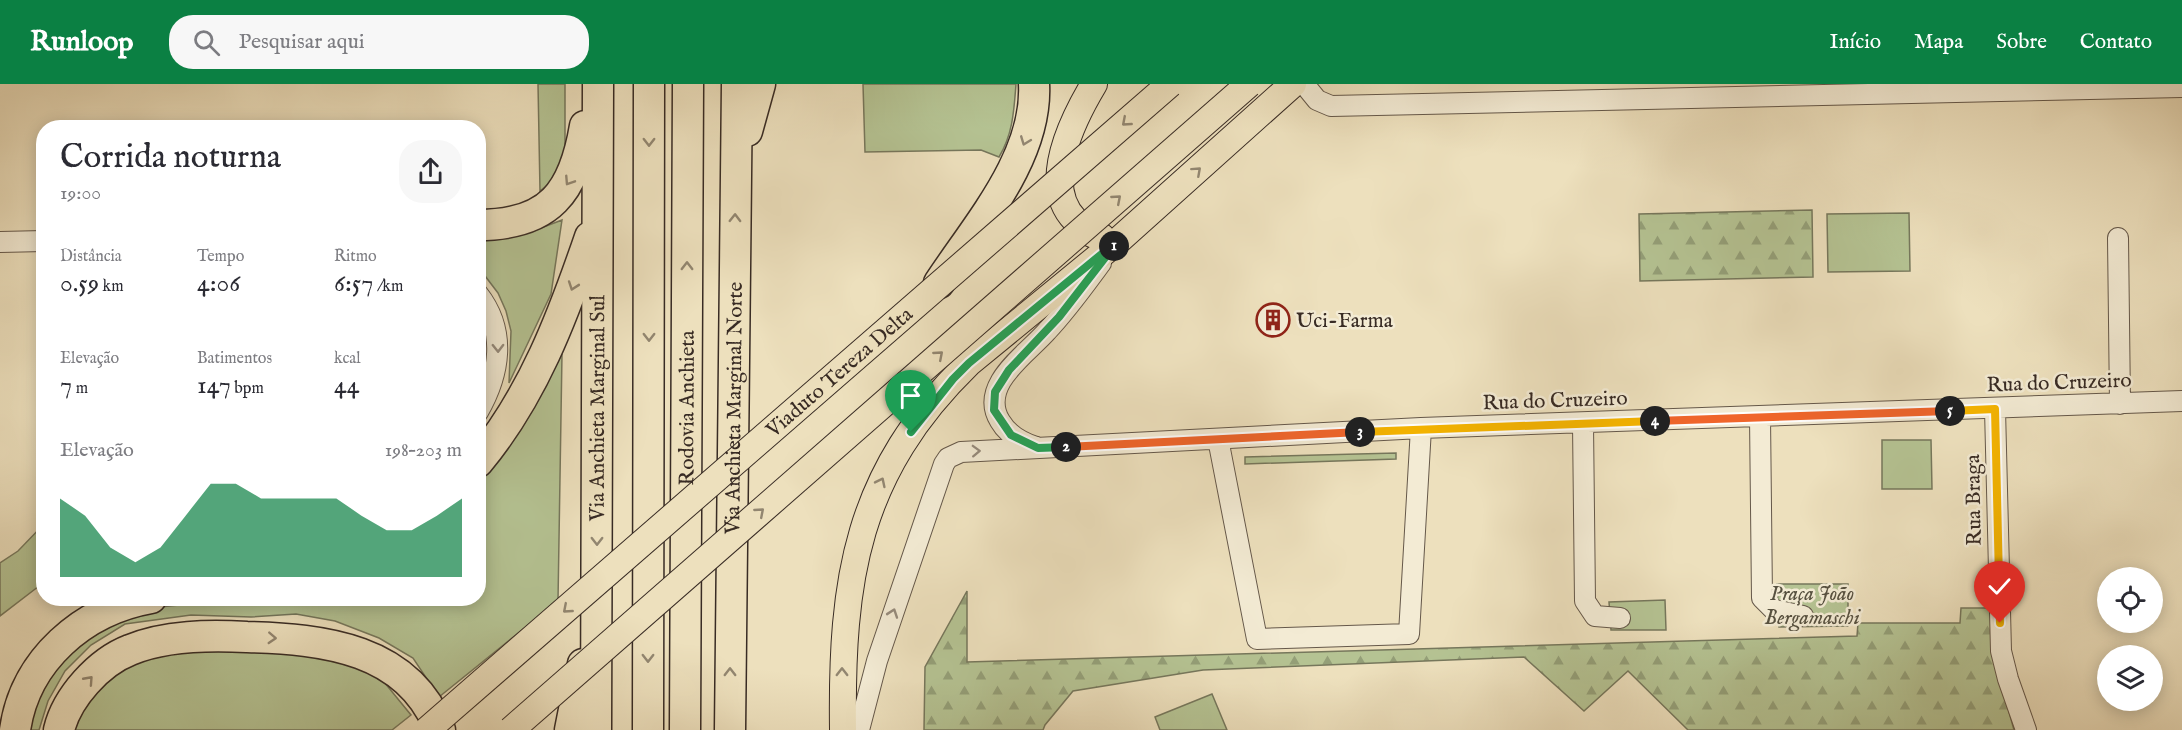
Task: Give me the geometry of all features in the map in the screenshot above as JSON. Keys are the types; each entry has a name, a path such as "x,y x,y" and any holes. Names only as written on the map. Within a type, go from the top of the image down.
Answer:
{"highway":[{"path":"486,224 525,220 545,208 562,191 574,172 581,153 592,84"},
{"name":"Via Anchieta Marginal Sul","path":"596,730 598,84"},
{"name":"Rodovia Anchieta","path":"648,730 649,84"},
{"name":"Rodovia Anchieta","path":"685,730 688,84"},
{"name":"Via Anchieta Marginal Norte","path":"730,730 737,84"},
{"path":"735,175 760,84"},
{"path":"936,288 1015,165 1031,126 1034,84"},
{"path":"486,450 526,392 550,344 598,211"},
{"path":"570,730 597,590"},
{"path":"15,730 18,713 28,686 51,651 92,619 121,606"},
{"path":"59,730 68,709 84,686 106,663 129,650 161,641 237,636 328,642 372,658 412,686 427,704 440,730"}],"main road":[{"path":"1094,84 1071,127 1064,146 1061,188 1068,211 1080,226 1097,237 1120,239"},
{"name":"Viaduto Tereza Delta","path":"428,730 1170,84"},
{"path":"511,730 1249,84"},
{"path":"843,730 844,631 851,576 867,516 895,455 925,412 969,363 1120,239 1293,84"}],"street":[{"path":"1304,84 1317,100 1331,106 1822,89 2182,87"},
{"path":"2118,238 2120,404"},
{"path":"1038,448 1021,442 1003,426 994,410 995,392 1009,370 1059,317 1120,239"},
{"path":"0,242 36,241"},
{"path":"486,309 494,324 498,353 494,380 486,396"},
{"name":"Rua do Cruzeiro","path":"859,730 877,661 944,464 948,458 961,452 1421,428 2182,402"},
{"name":"Rua Braga","path":"1995,409 2001,651 2026,730"},
{"path":"1760,417 1762,598 1774,610 1803,616"},
{"path":"1582,424 1585,601 1594,616 1620,618"},
{"path":"1218,439 1257,639 1409,634 1421,428"}],"green space":[{"path":"538,84 565,84 565,171 540,191"},
{"path":"863,84 1016,84 1012,122 1004,148 999,157 981,150 865,152"},
{"path":"1812,210 1813,277 1640,281 1639,214"},
{"path":"1909,213 1910,271 1828,272 1827,214"},
{"path":"562,220 551,294 509,383 511,331 498,293 486,277 486,236 522,234"},
{"path":"562,354 558,601 439,697 413,658 379,638 335,621 296,614 251,617 191,615 125,624 91,645 65,671 48,701 39,730 23,730 34,694 78,637 130,610 169,606 486,606 486,467 536,401"},
{"path":"1882,440 1931,440 1932,489 1882,489"},
{"path":"1396,453 1396,459 1245,464 1245,457"},
{"path":"36,532 36,588 0,616 0,563 18,551"},
{"name":"Praça João Bergamaschi","path":"1777,584 1848,584 1848,626 1779,627"},
{"path":"967,591 967,662 1857,636 1858,623 1960,623 1961,608 1992,608 1993,654 2014,730 1688,730 1628,671 1584,711 1524,657 1203,670 1073,691 1043,730 924,730 925,667"},
{"path":"1665,600 1666,630 1611,630 1609,602"},
{"path":"308,646 380,677 411,715 392,730 70,730 93,686 140,655"},
{"path":"1212,694 1227,730 1160,730 1155,717"}],"place":[{"name":"Uci-Farma","path":"1273,320"}],"route":[{"path":"911,432 925,412 969,363 1006,330 1120,239 1059,317 1000,381 995,392 994,410 1003,426 1021,442 1038,448 1421,428 1995,409 2000,623"}]}
